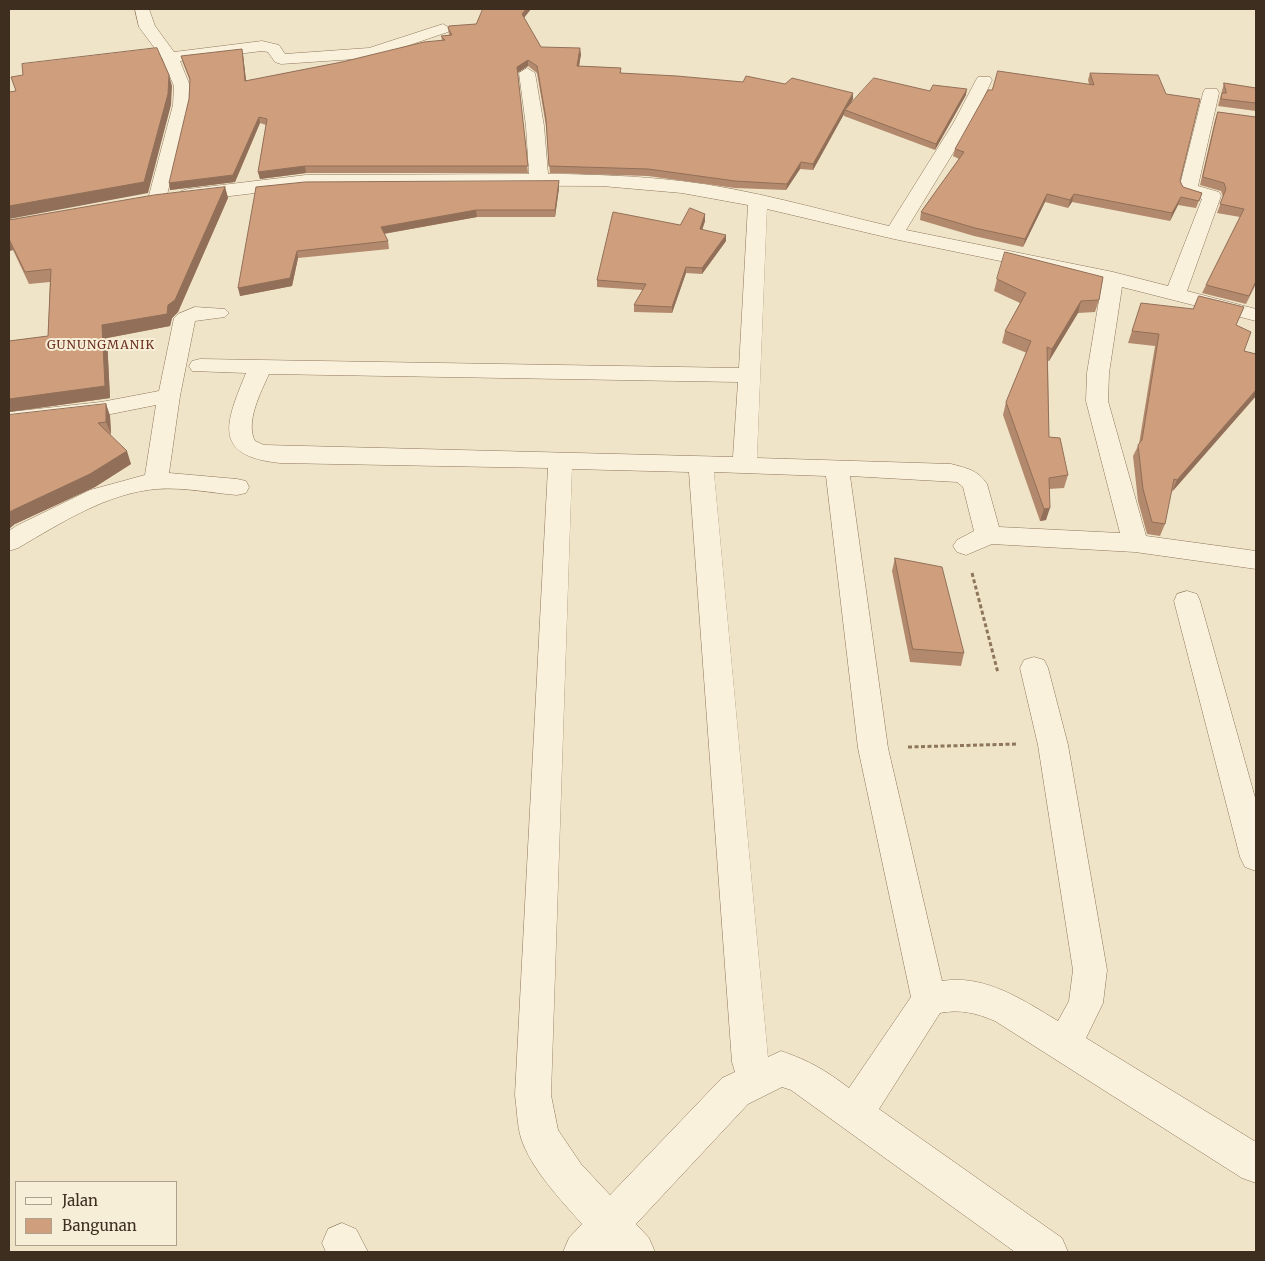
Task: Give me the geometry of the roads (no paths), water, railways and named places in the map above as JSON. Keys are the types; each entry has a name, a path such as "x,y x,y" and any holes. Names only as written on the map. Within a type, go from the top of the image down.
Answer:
{"street":[{"path":"142,9 147,27 170,57 182,86 181,106 157,199"},
{"path":"170,57 262,46 273,48 281,58 367,54 443,29"},
{"path":"527,73 535,126 539,179"},
{"path":"894,233 963,122 984,80"},
{"path":"1176,293 1212,196 1188,189 1211,93"},
{"path":"1207,112 1227,114"},
{"path":"138,202 306,181 602,180 682,187 758,201 894,233 1113,278 1256,315"},
{"path":"745,465 758,201"},
{"path":"1113,278 1098,373 1097,401 1135,543"},
{"path":"156,481 169,396 185,318 195,313 218,313"},
{"path":"200,366 749,375"},
{"path":"260,367 240,424 240,438 247,447 264,453 280,455 745,465 951,472 966,476 975,484 977,540 1135,543 1256,560"},
{"path":"9,419 101,409 169,396"},
{"path":"560,461 533,1095 540,1137 567,1178 622,1238"},
{"path":"701,464 750,1052 756,1080"},
{"path":"836,468 873,748 929,1000"},
{"path":"9,542 80,503 120,489 156,481 237,487"},
{"path":"1187,601 1256,857"},
{"path":"1034,668 1053,745 1090,970 1086,1003 1065,1044"},
{"path":"855,1112 929,1000 949,995 973,995 1007,1009 1256,1164"},
{"path":"583,1252 622,1238 735,1091 782,1068 802,1076 855,1112 1048,1252"}],"district":[{"name":"GUNUNGMANIK","path":"101,346"}]}
